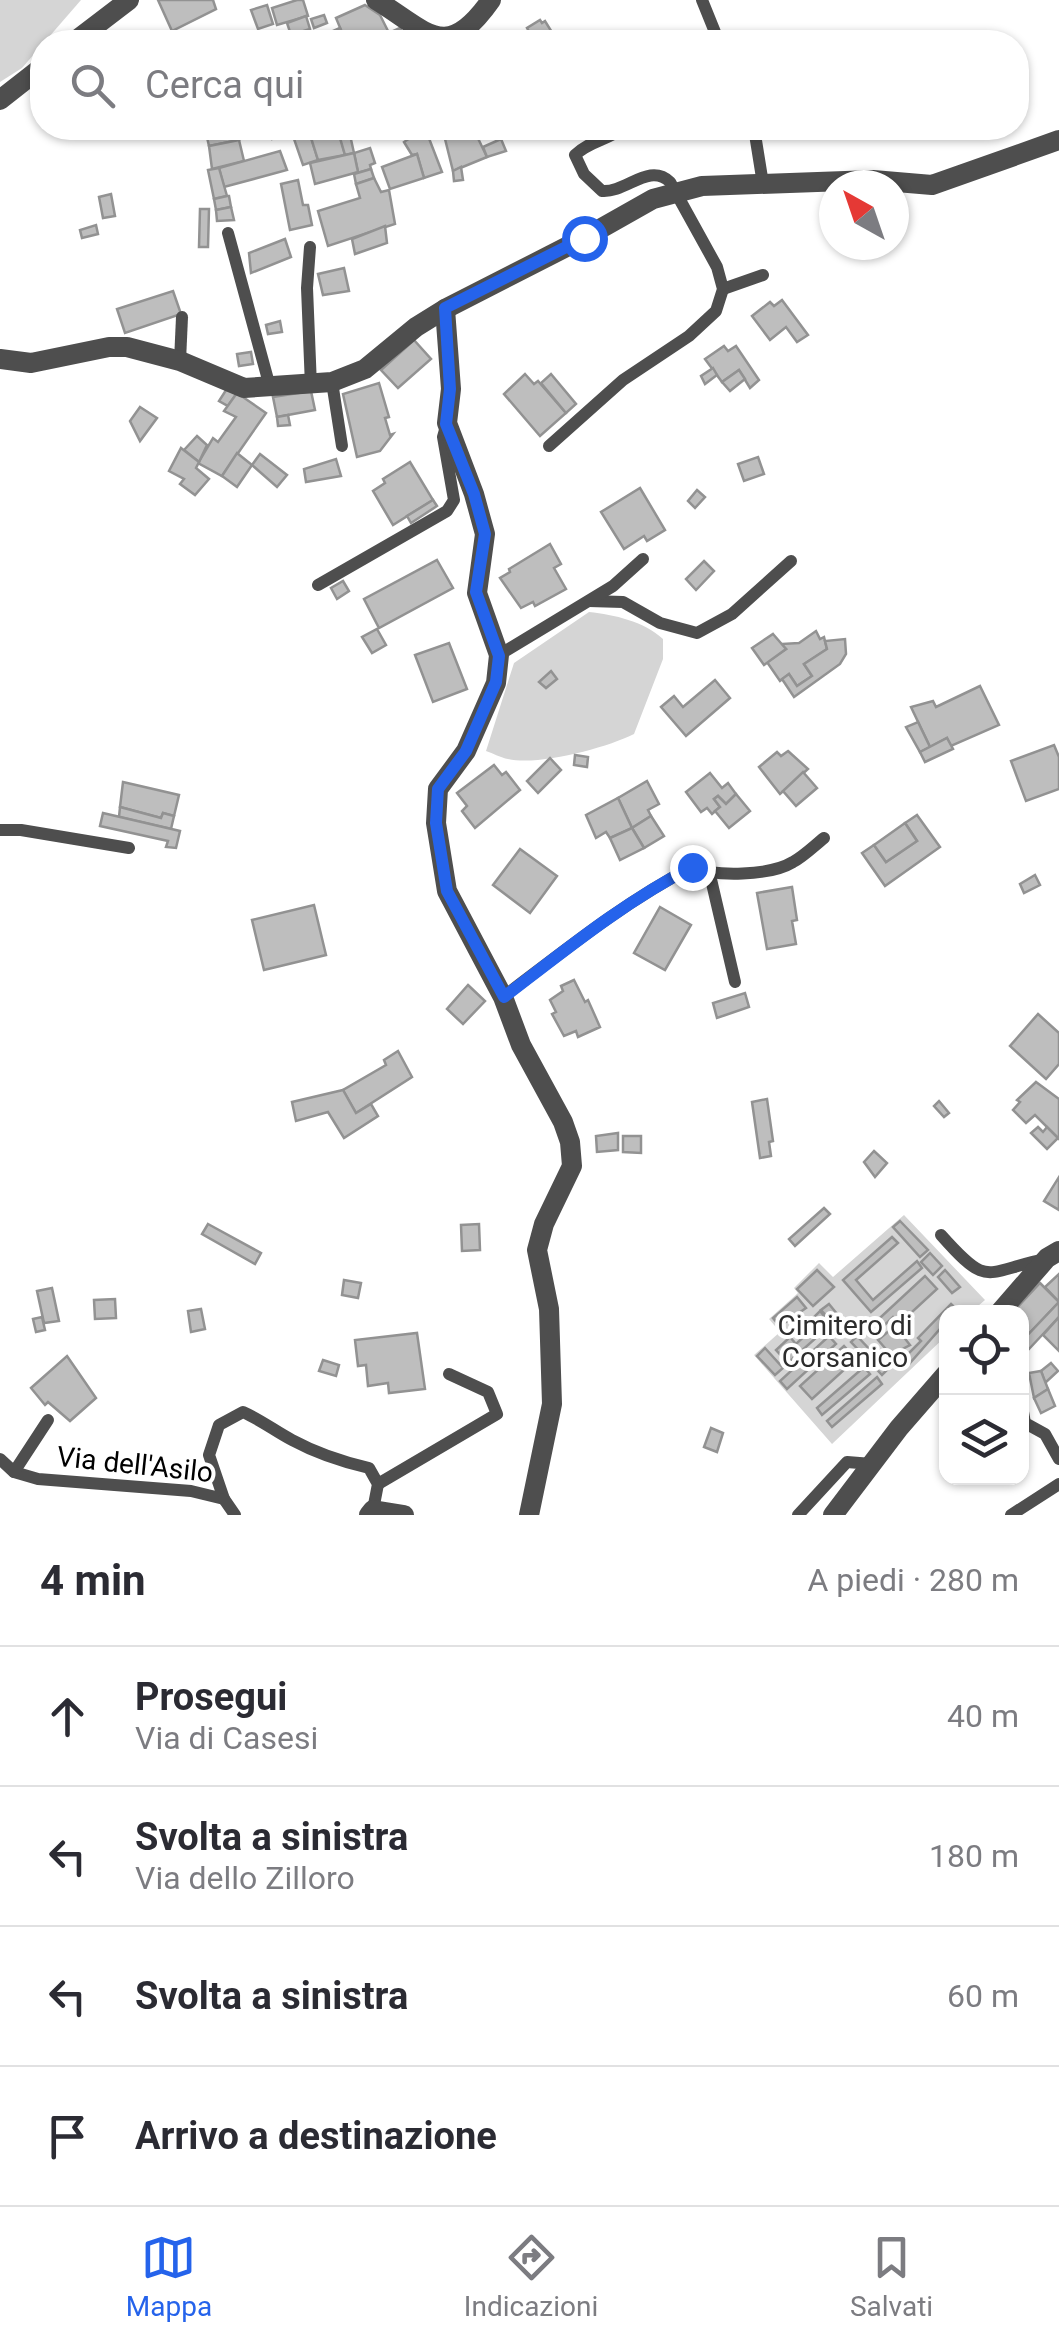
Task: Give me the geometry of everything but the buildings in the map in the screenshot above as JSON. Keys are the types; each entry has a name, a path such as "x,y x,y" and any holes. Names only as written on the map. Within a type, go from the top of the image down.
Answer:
{"street":[{"path":"90,30 129,0"},
{"path":"376,0 419,30"},
{"path":"466,30 475,24 491,0"},
{"path":"0,100 30,76"},
{"path":"0,359 31,363 127,347 180,361 244,388 322,384 365,369 445,308 653,199 702,186 872,180 932,185 1059,140"},
{"path":"445,308 450,389 446,424 485,534 476,592 499,656 496,682 466,751 438,789 436,823 447,891 504,997 521,1046 563,1122 572,1166 544,1224 537,1250 549,1309 552,1404 530,1515"},
{"path":"1007,1305 1053,1255"},
{"path":"833,1515 939,1383"},
{"path":"371,1512 404,1515"}],"lane":[{"path":"702,0 714,30"},
{"path":"550,446 624,380 689,336 716,311 723,289 717,267 663,176 654,174 632,181 616,192 602,191 584,174 575,155 586,144 605,140"},
{"path":"756,140 763,184"},
{"path":"228,233 270,386"},
{"path":"310,247 307,288 322,384 342,446"},
{"path":"723,289 763,275"},
{"path":"180,361 182,316"},
{"path":"318,585 447,511 454,500 443,437 446,424"},
{"path":"499,656 613,586 643,559"},
{"path":"589,600 623,602 660,623 697,633 732,614 791,562"},
{"path":"0,830 22,830 129,848"},
{"path":"504,997 576,942 692,867 710,875 789,865 824,838"},
{"path":"710,875 735,982"},
{"path":"941,1235 969,1266 994,1274 1053,1255"},
{"path":"371,1512 378,1484 496,1414 488,1392 449,1374"},
{"name":"Via dell'Asilo","path":"224,1499 209,1455 220,1425 243,1412 290,1440 340,1461 369,1468 378,1484"},
{"path":"14,1472 48,1420"},
{"path":"1029,1425 1045,1434 1059,1459"},
{"name":"Via dell'Asilo","path":"0,1460 14,1472 38,1479 190,1491 224,1499"},
{"path":"798,1515 846,1462 872,1464"},
{"path":"1011,1515 1059,1484"},
{"path":"224,1499 234,1515"}],"green space":[{"path":"0,0 81,0 55,30 30,30 30,59 0,82"},
{"path":"589,612 628,620 663,639 663,659 634,734 590,750 537,760 508,759 486,751 514,663"},
{"name":"Cimitero di Corsanico","path":"904,1215 985,1300 979,1305 939,1305 939,1343 832,1444 754,1355 780,1332 769,1319 798,1293 794,1288 819,1263 833,1277"}],"route":[{"path":"584,238 445,308 450,389 446,424 485,534 476,592 499,656 496,682 466,751 438,789 436,823 447,891 504,997 576,942 692,867"}]}
